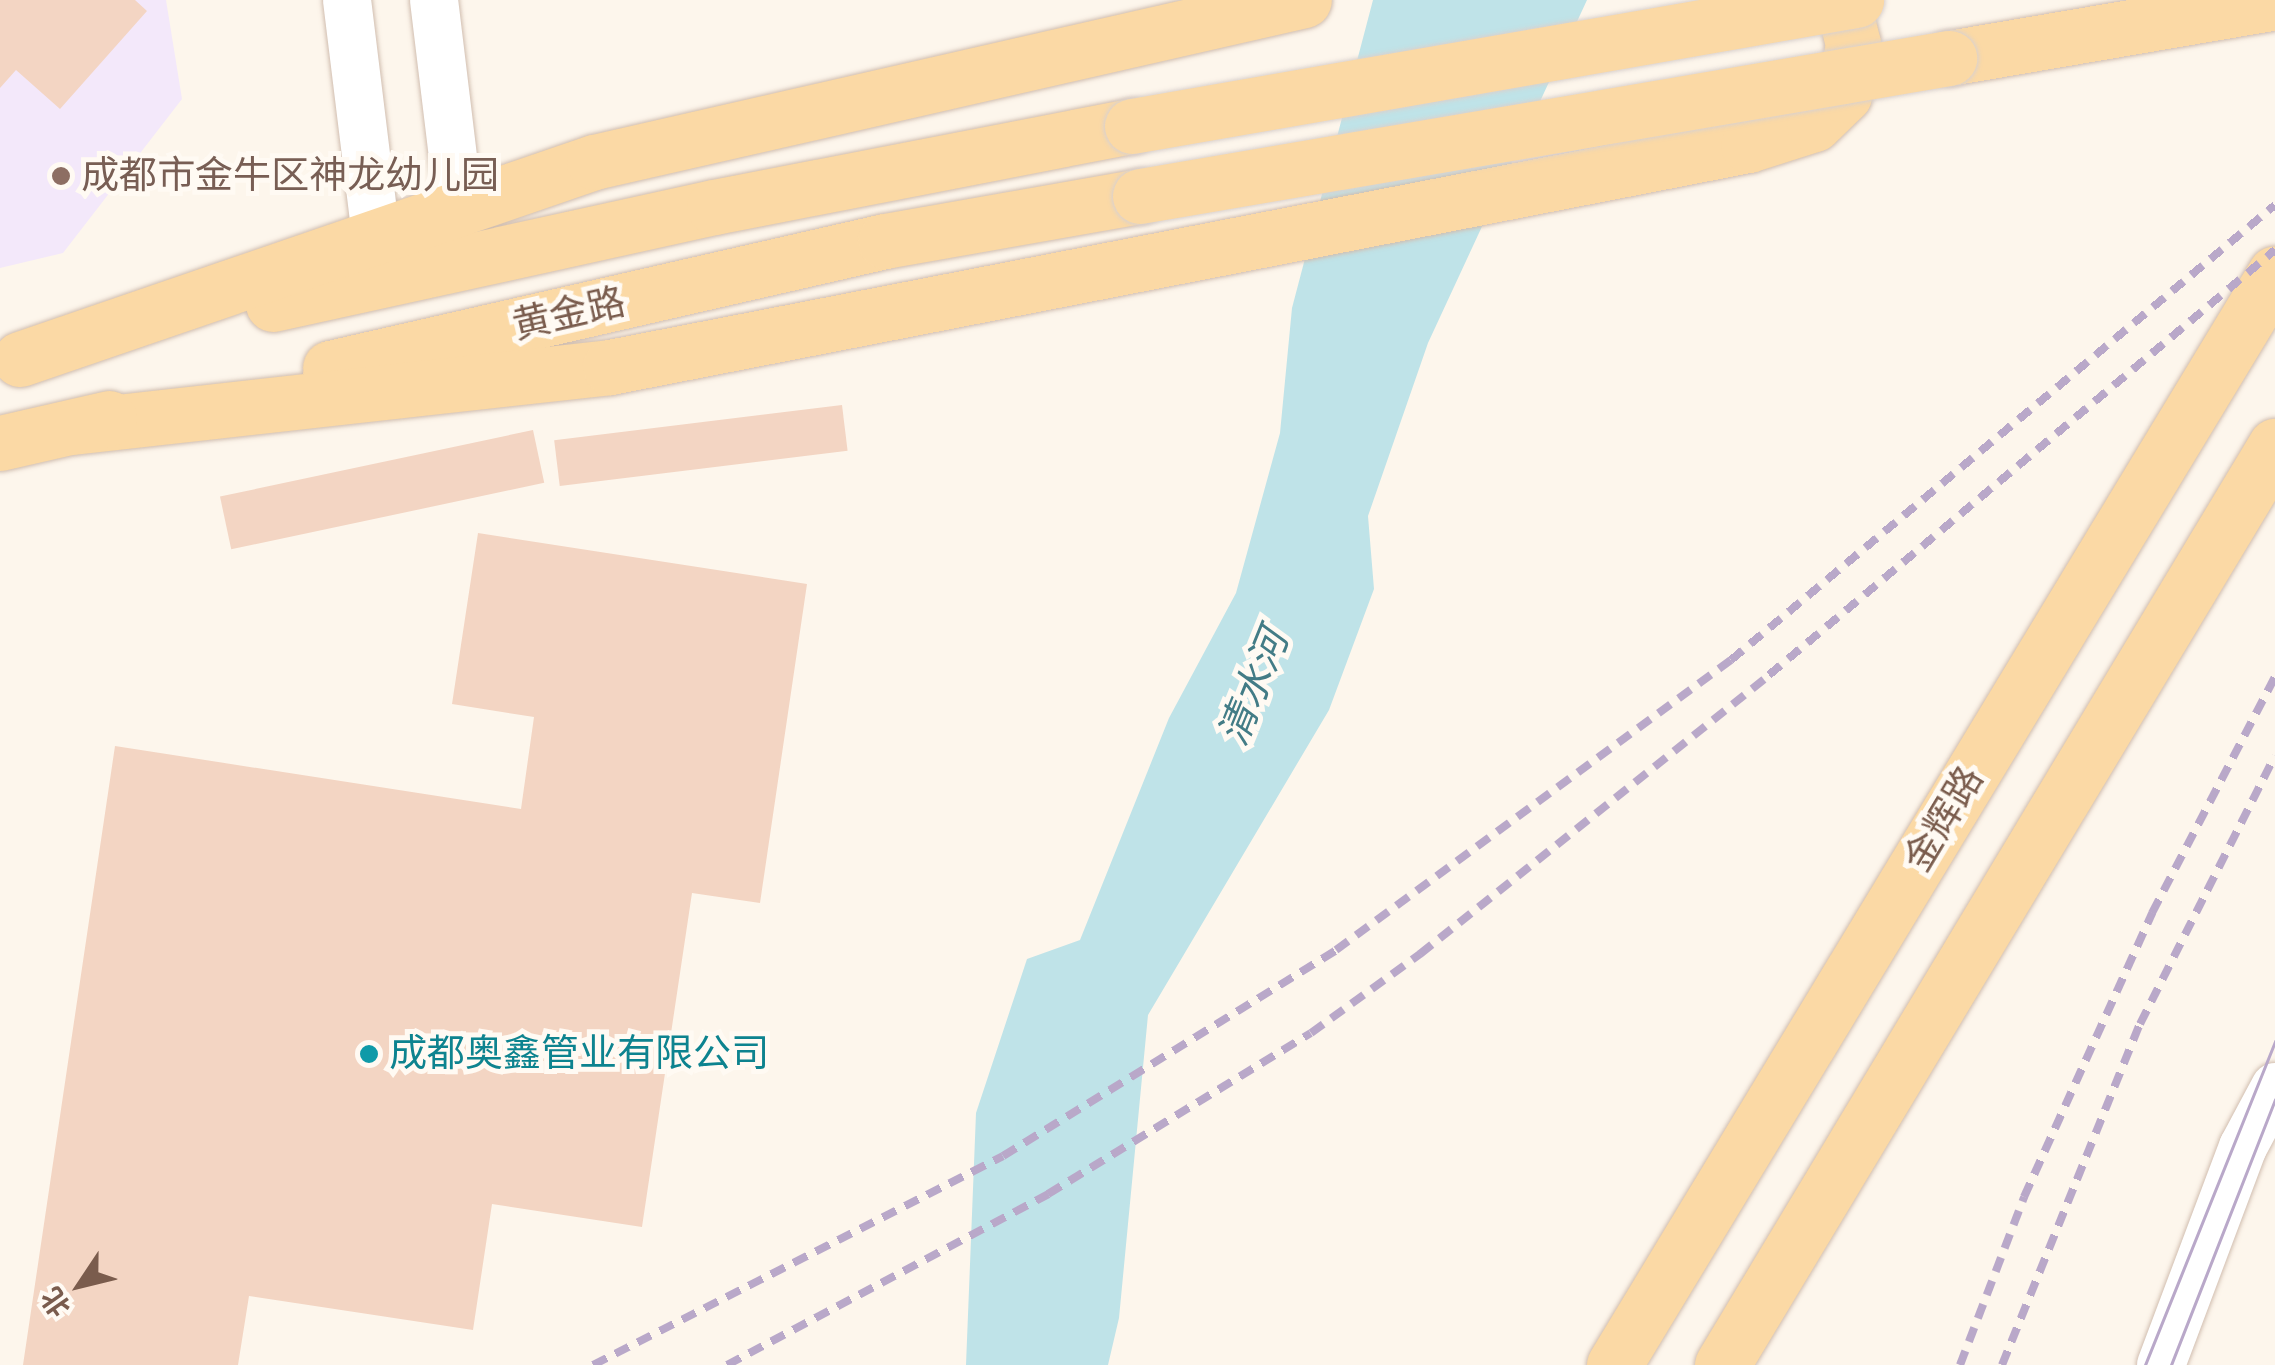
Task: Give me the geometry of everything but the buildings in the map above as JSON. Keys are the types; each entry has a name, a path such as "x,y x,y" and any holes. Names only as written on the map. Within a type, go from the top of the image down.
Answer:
{"main road":[{"path":"10,362 594,162 1304,0"},
{"path":"72,427 610,367 1638,166 1814,124 1844,95 1853,44 1842,0"},
{"name":"黄金路","path":"10,362 714,207 1132,126 1856,0"},
{"name":"黄金路","path":"0,443 886,241 2275,2"},
{"name":"金辉路","path":"1614,1365 2275,272"},
{"path":"1722,1365 2275,446"}],"street":[{"path":"347,0 376,237"},
{"path":"434,0 459,208"},
{"path":"2161,1365 2244,1147 2275,1087"}],"shaded area":[{"name":"成都市金牛区神龙幼儿园","path":"0,0 166,0 182,99 63,253 0,268"}],"water":[{"name":"清水河","path":"1373,0 1587,0 1428,343 1368,516 1374,589 1329,710 1148,1015 1119,1318 1108,1365 966,1365 976,1113 1027,959 1080,940 1169,718 1236,593 1280,433 1292,308"}],"tram line":[{"path":"2145,1365 2275,1041"},
{"path":"2171,1365 2275,1100"}],"railway":[{"path":"593,1365 1003,1156 1336,950 1731,660 2275,205"},
{"path":"727,1365 1048,1194 1311,1033 1420,954 1769,675 2275,250"},
{"path":"1960,1365 2024,1197 2152,913 2275,677"},
{"path":"2002,1365 2140,1024 2275,756"}],"place":[{"name":"成都市金牛区神龙幼儿园","path":"61,176"},
{"name":"成都奥鑫管业有限公司","path":"369,1054"}]}
